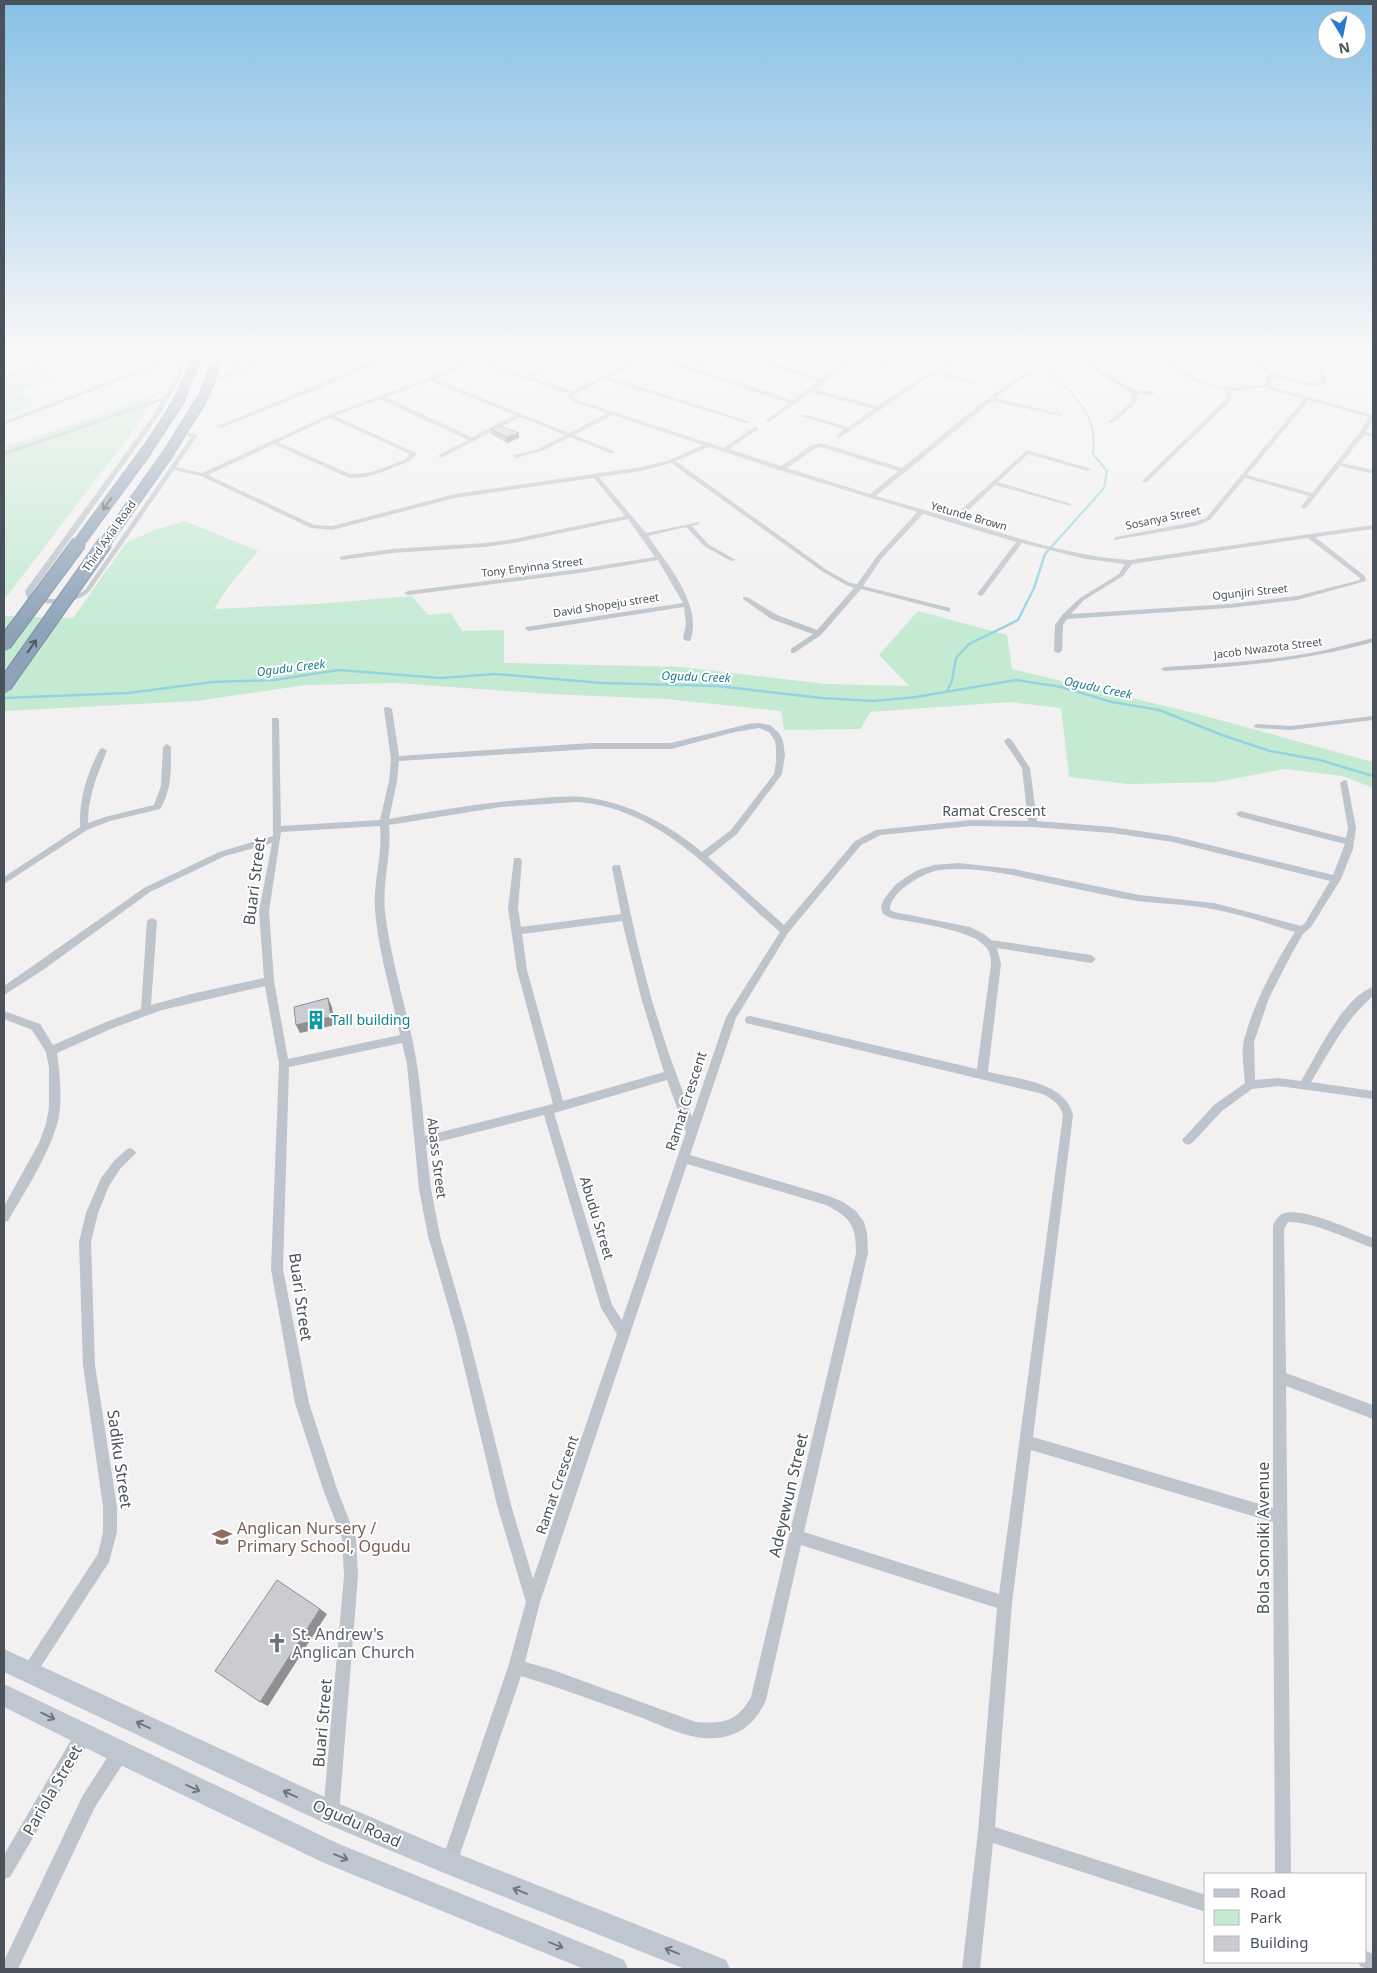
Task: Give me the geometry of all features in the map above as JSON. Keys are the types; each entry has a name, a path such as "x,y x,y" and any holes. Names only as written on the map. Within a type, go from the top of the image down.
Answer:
{"highway":[{"name":"Third Axial Road","path":"4,644 149,447"},
{"name":"Third Axial Road","path":"4,686 173,447"}],"main road":[{"name":"Ogudu Road","path":"4,1660 331,1813 449,1863 717,1969"},
{"path":"4,1695 120,1753 331,1853 614,1969"}],"street":[{"path":"4,454 24,447"},
{"path":"133,447 29,591 30,599 74,600 87,590 187,447"},
{"path":"203,475 262,447"},
{"path":"284,447 349,476 366,475 380,471 408,460 414,454 399,447"},
{"path":"441,456 457,447"},
{"path":"516,456 546,447"},
{"path":"599,447 612,452"},
{"path":"172,468 203,475 273,509 313,527 322,529 455,496 642,470 703,447"},
{"name":"Yetunde Brown","path":"715,447 920,512 1092,560 1130,562 1373,526"},
{"path":"724,450 728,447"},
{"path":"780,469 812,447"},
{"path":"828,447 901,470"},
{"path":"872,496 930,447"},
{"path":"1145,481 1180,447"},
{"name":"Sosanya Street","path":"1116,539 1196,524 1208,519 1267,447"},
{"path":"1304,507 1353,447"},
{"path":"953,521 1027,452 1088,469"},
{"path":"672,460 825,571 848,584 947,610"},
{"path":"1340,464 1373,472"},
{"path":"1243,476 1314,496"},
{"path":"596,477 644,535 670,573 687,604 690,624 687,639"},
{"path":"993,483 1069,504"},
{"path":"794,651 818,633 859,587 879,557 920,512"},
{"path":"342,558 392,551 485,545 514,541 630,518"},
{"path":"644,535 697,523"},
{"path":"687,525 706,545 733,560"},
{"name":"Ogunjiri Street","path":"1065,617 1228,606 1297,598 1363,581 1363,577 1309,536"},
{"path":"981,594 1023,542"},
{"name":"Tony Enyinna Street","path":"408,592 580,571 659,558"},
{"path":"1058,652 1059,625 1065,617 1082,599 1120,575 1130,562"},
{"path":"745,598 774,617 818,633"},
{"name":"David Shopeju street","path":"529,629 687,604"},
{"name":"Jacob Nwazota Street","path":"1165,669 1253,663 1344,650 1373,640"},
{"name":"Abass Street","path":"388,709 395,759 393,781 384,822 386,840 381,871 380,908 383,933 407,1038 421,1142 425,1189 434,1236 459,1323 504,1505 533,1602"},
{"path":"1257,726 1291,728 1373,718"},
{"name":"Buari Street","path":"275,720 277,834 264,911 269,981 284,1064 277,1269 302,1403 330,1489 349,1538 351,1576 331,1813"},
{"path":"395,759 592,746 672,746 733,730 759,726 768,727 777,736 779,742 781,766 778,774 734,832 702,857"},
{"path":"1008,741 1026,768 1033,824"},
{"path":"4,881 84,828 108,819 157,807 160,802 167,771 167,747"},
{"path":"84,828 83,806 86,792 103,750"},
{"path":"1250,1085 1249,1042 1264,998 1278,969 1336,879 1350,842 1352,828 1344,783"},
{"path":"4,991 147,890 222,854 277,834 384,822 494,805 552,800 596,802 616,806 661,828 702,857 785,931"},
{"path":"1240,814 1350,842"},
{"name":"Ramat Crescent","path":"449,1863 516,1667 533,1602 623,1332 731,1017 785,931 858,843 868,836 891,830 971,823 1033,824 1112,830 1173,839 1336,879"},
{"name":"Abudu Street","path":"517,860 513,908 522,970 554,1108 607,1308 623,1332"},
{"path":"617,867 626,917 641,979 669,1075 692,1132"},
{"path":"982,1075 996,955 989,943 980,935 970,931 886,912 886,902 911,878 938,868 974,867 1139,898 1185,901 1214,906 1302,930"},
{"path":"516,931 626,917"},
{"path":"146,1011 152,921"},
{"path":"989,943 1091,959"},
{"path":"51,1051 146,1011 199,996 269,981"},
{"path":"1304,1085 1314,1070 1321,1052 1342,1019 1356,1003 1373,991"},
{"path":"4,1014 36,1027 51,1051 54,1068 52,1124 30,1172 4,1217"},
{"path":"750,1020 1046,1090 1063,1102 1068,1115 1005,1603 986,1832 972,1969"},
{"path":"284,1064 407,1038"},
{"path":"421,1142 554,1108 669,1075"},
{"path":"1188,1140 1218,1108 1250,1085 1279,1082 1373,1095"},
{"name":"Sadiku Street","path":"30,1672 104,1557 110,1532 110,1507 89,1364 85,1275 87,1229 100,1195 115,1166 130,1153"},
{"name":"Adeyewun Street","path":"516,1667 550,1677 696,1730 712,1732 740,1724 751,1714 758,1700 862,1253 863,1235 860,1224 844,1208 829,1201 683,1158"},
{"name":"Bola Sonoiki Avenue","path":"1283,1873 1278,1229 1280,1222 1284,1218 1298,1218 1373,1243"},
{"path":"1279,1377 1373,1412"},
{"path":"1026,1442 1281,1517"},
{"path":"796,1536 1005,1603"},
{"name":"Pariola Street","path":"4,1872 84,1734"},
{"path":"9,1969 89,1801 120,1753"},
{"path":"986,1832 1204,1903"}],"green space":[{"path":"4,447 121,447 4,600"},
{"path":"185,521 258,551 228,587 214,609 316,604 412,596 428,615 451,613 462,631 504,630 504,663 681,667 826,684 909,686 879,655 918,611 1007,635 1012,669 1194,713 1373,762 1373,788 1343,776 1285,769 1216,782 1129,784 1069,777 1061,708 1010,702 870,712 861,729 784,730 781,711 667,699 549,694 396,683 306,685 196,701 4,711 4,616 73,618 126,543 154,530"}],"building":[{"path":"328,998 331,1017 296,1025 294,1007"},
{"name":"St. Andrew's Anglican Church","path":"277,1580 320,1609 260,1702 215,1671"}],"waterway":[{"path":"1054,544 1104,488 1107,471 1093,454 1093,447"},
{"path":"947,691 952,681 956,658 969,644 1018,620 1034,588 1045,554 1055,543"},
{"name":"Ogudu Creek","path":"4,698 128,693 213,682 274,680 339,670 440,678 496,674 602,683 717,686 822,698 873,701 916,697 1016,680 1061,687 1112,702 1159,710 1222,735 1270,751 1320,760 1373,776"}],"place":[{"name":"Tall building","path":"316,1020"},
{"name":"Anglican Nursery / Primary School, Ogudu","path":"222,1537"},
{"name":"St. Andrew's Anglican Church","path":"277,1643"}]}
